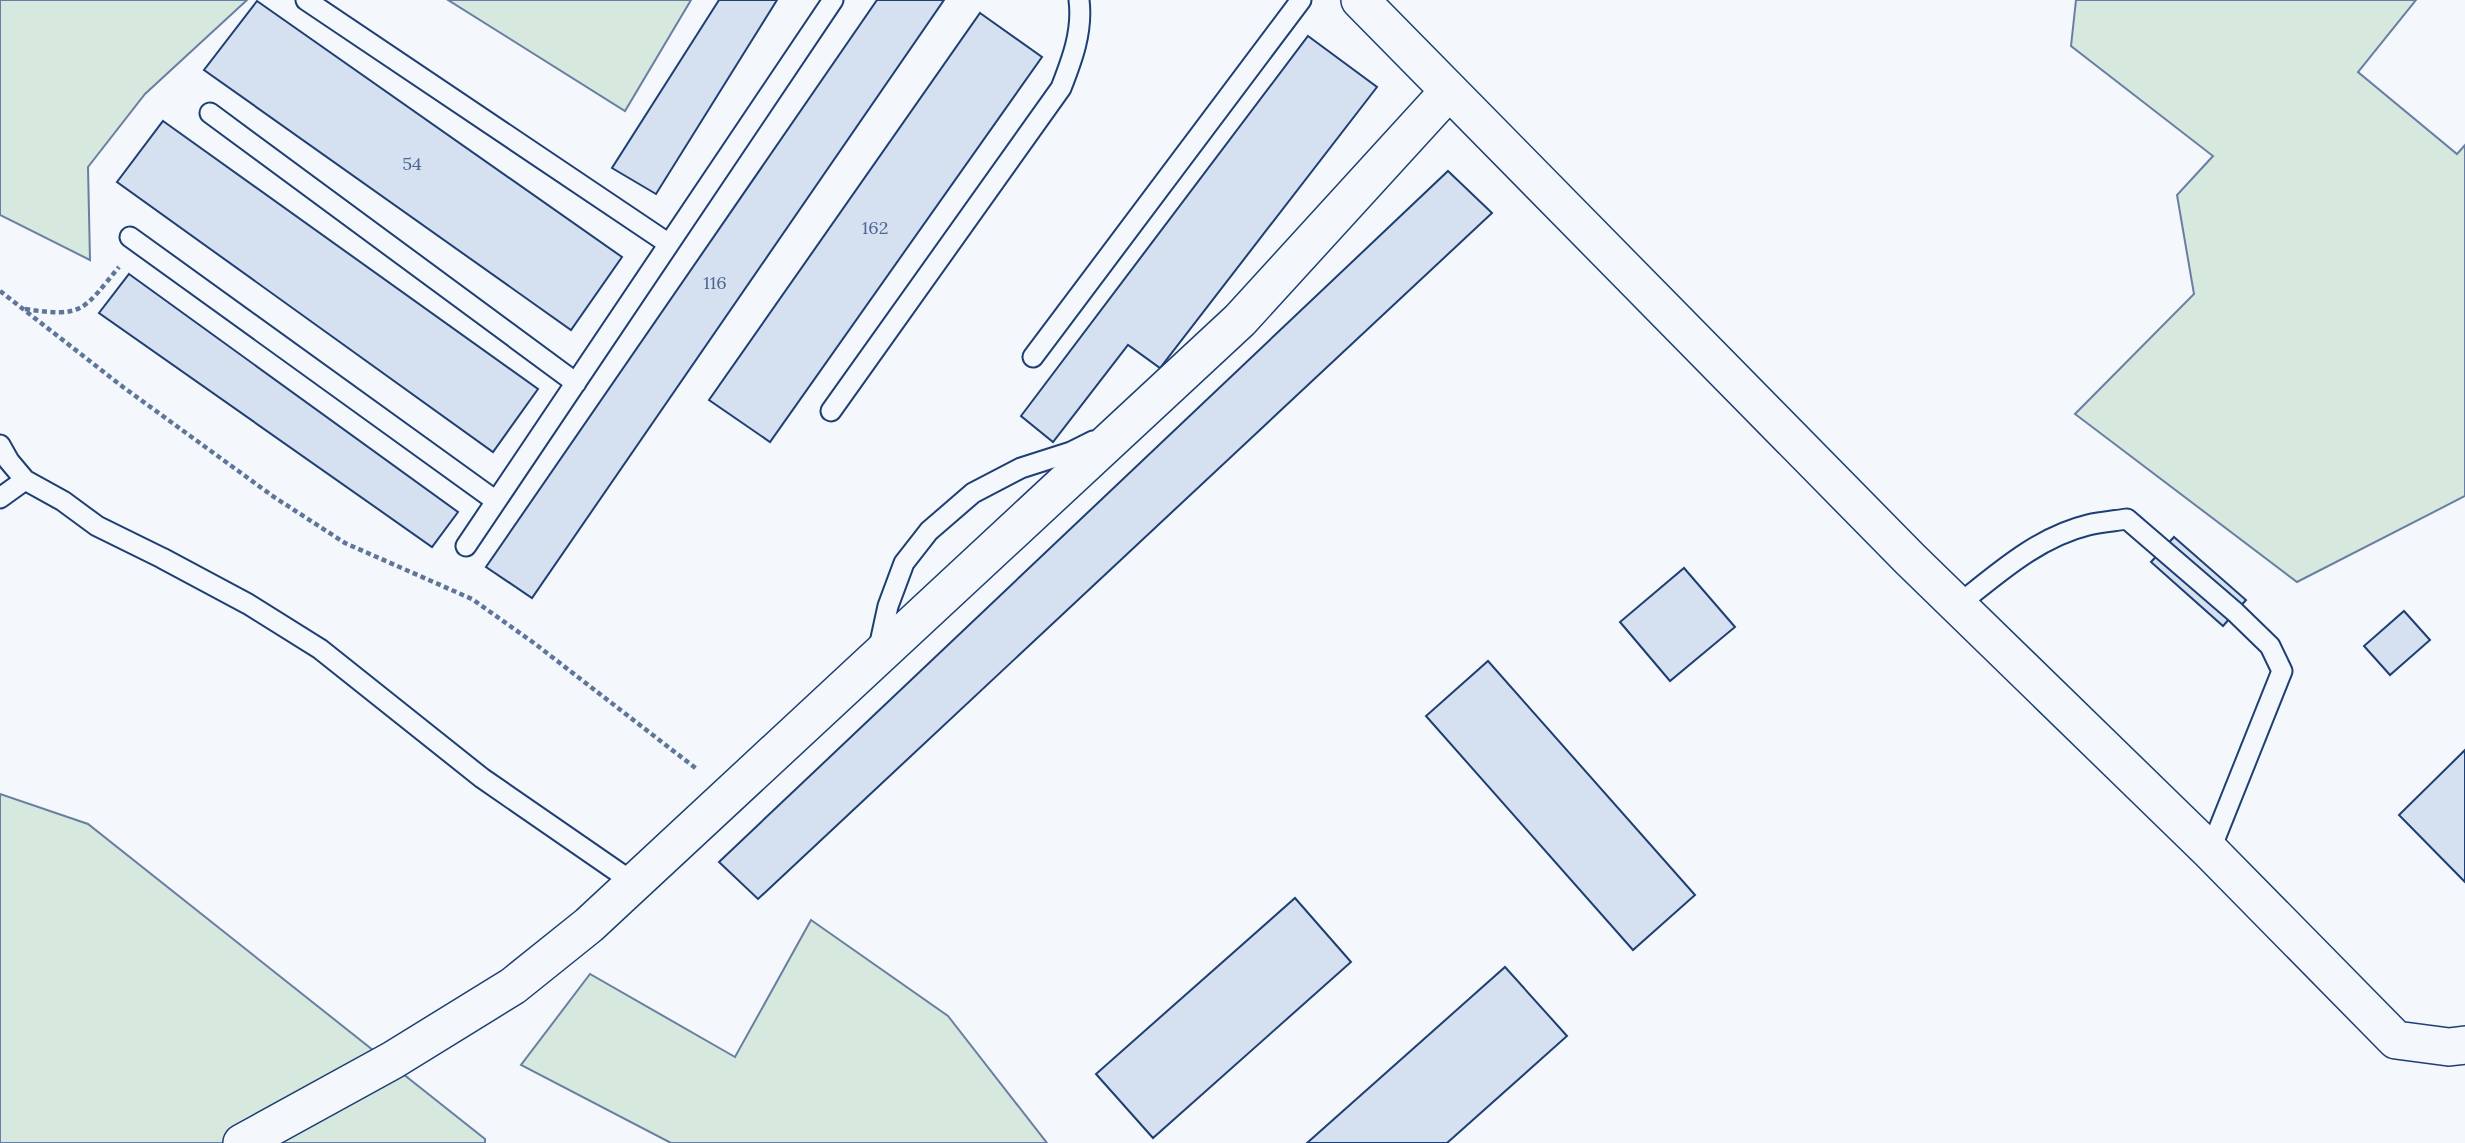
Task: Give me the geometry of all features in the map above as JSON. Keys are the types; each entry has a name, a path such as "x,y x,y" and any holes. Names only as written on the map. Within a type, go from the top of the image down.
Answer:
{"street":[{"path":"1360,0 1958,605 2210,851 2396,1040 2449,1046 2465,1045"},
{"path":"242,1143 393,1060 513,986 589,925 1240,320 1449,91"}],"lane":[{"path":"306,0 669,244"},
{"path":"466,545 833,0"},
{"path":"831,411 1062,88 1075,52 1079,0"},
{"path":"1033,357 1301,0"},
{"path":"210,113 576,383"},
{"path":"135,241 496,501"},
{"path":"876,660 888,606 904,563 929,531 973,493 1021,468 1070,452 1102,436 1156,398"},
{"path":"0,445 25,480 63,501 97,526 248,604 320,649 482,778 634,883"},
{"path":"0,498 25,480"},
{"path":"1958,605 2040,544 2087,525 2127,519 2270,646 2282,671 2210,851"}],"path":[{"path":"24,309 58,314 80,310 93,298 135,241"},
{"path":"0,291 274,497 335,537 471,598 534,643 729,796"}],"shaded area":[{"path":"0,0 247,0 145,94 88,167 90,260 0,215"},
{"path":"448,0 691,0 625,111"},
{"path":"2076,0 2416,0 2358,72 2457,154 2465,145 2465,496 2297,582 2075,414 2194,294 2177,195 2213,156 2071,46"},
{"path":"0,794 88,824 485,1139 485,1143 0,1143"},
{"path":"811,920 948,1016 1047,1143 671,1143 521,1065 590,974 735,1057"}],"building":[{"path":"719,0 777,0 656,194 612,168"},
{"path":"877,0 944,0 532,598 486,567"},
{"path":"257,1 622,257 571,330 204,70"},
{"path":"980,13 1042,57 770,442 709,400"},
{"path":"1308,36 1377,87 1160,368 1128,345 1053,442 1021,416"},
{"path":"163,121 538,389 493,452 117,182"},
{"path":"1448,171 1492,213 758,899 719,862"},
{"path":"129,274 458,512 432,547 99,313"},
{"path":"2174,537 2246,600 2223,626 2151,562"},
{"path":"1684,568 1735,627 1670,681 1620,622"},
{"path":"2404,611 2430,640 2390,675 2364,646"},
{"path":"1488,661 1695,895 1633,950 1426,716"},
{"path":"2465,750 2465,882 2399,815"},
{"path":"1295,898 1351,962 1153,1138 1096,1074"},
{"path":"1505,967 1567,1036 1447,1143 1307,1143"}]}
